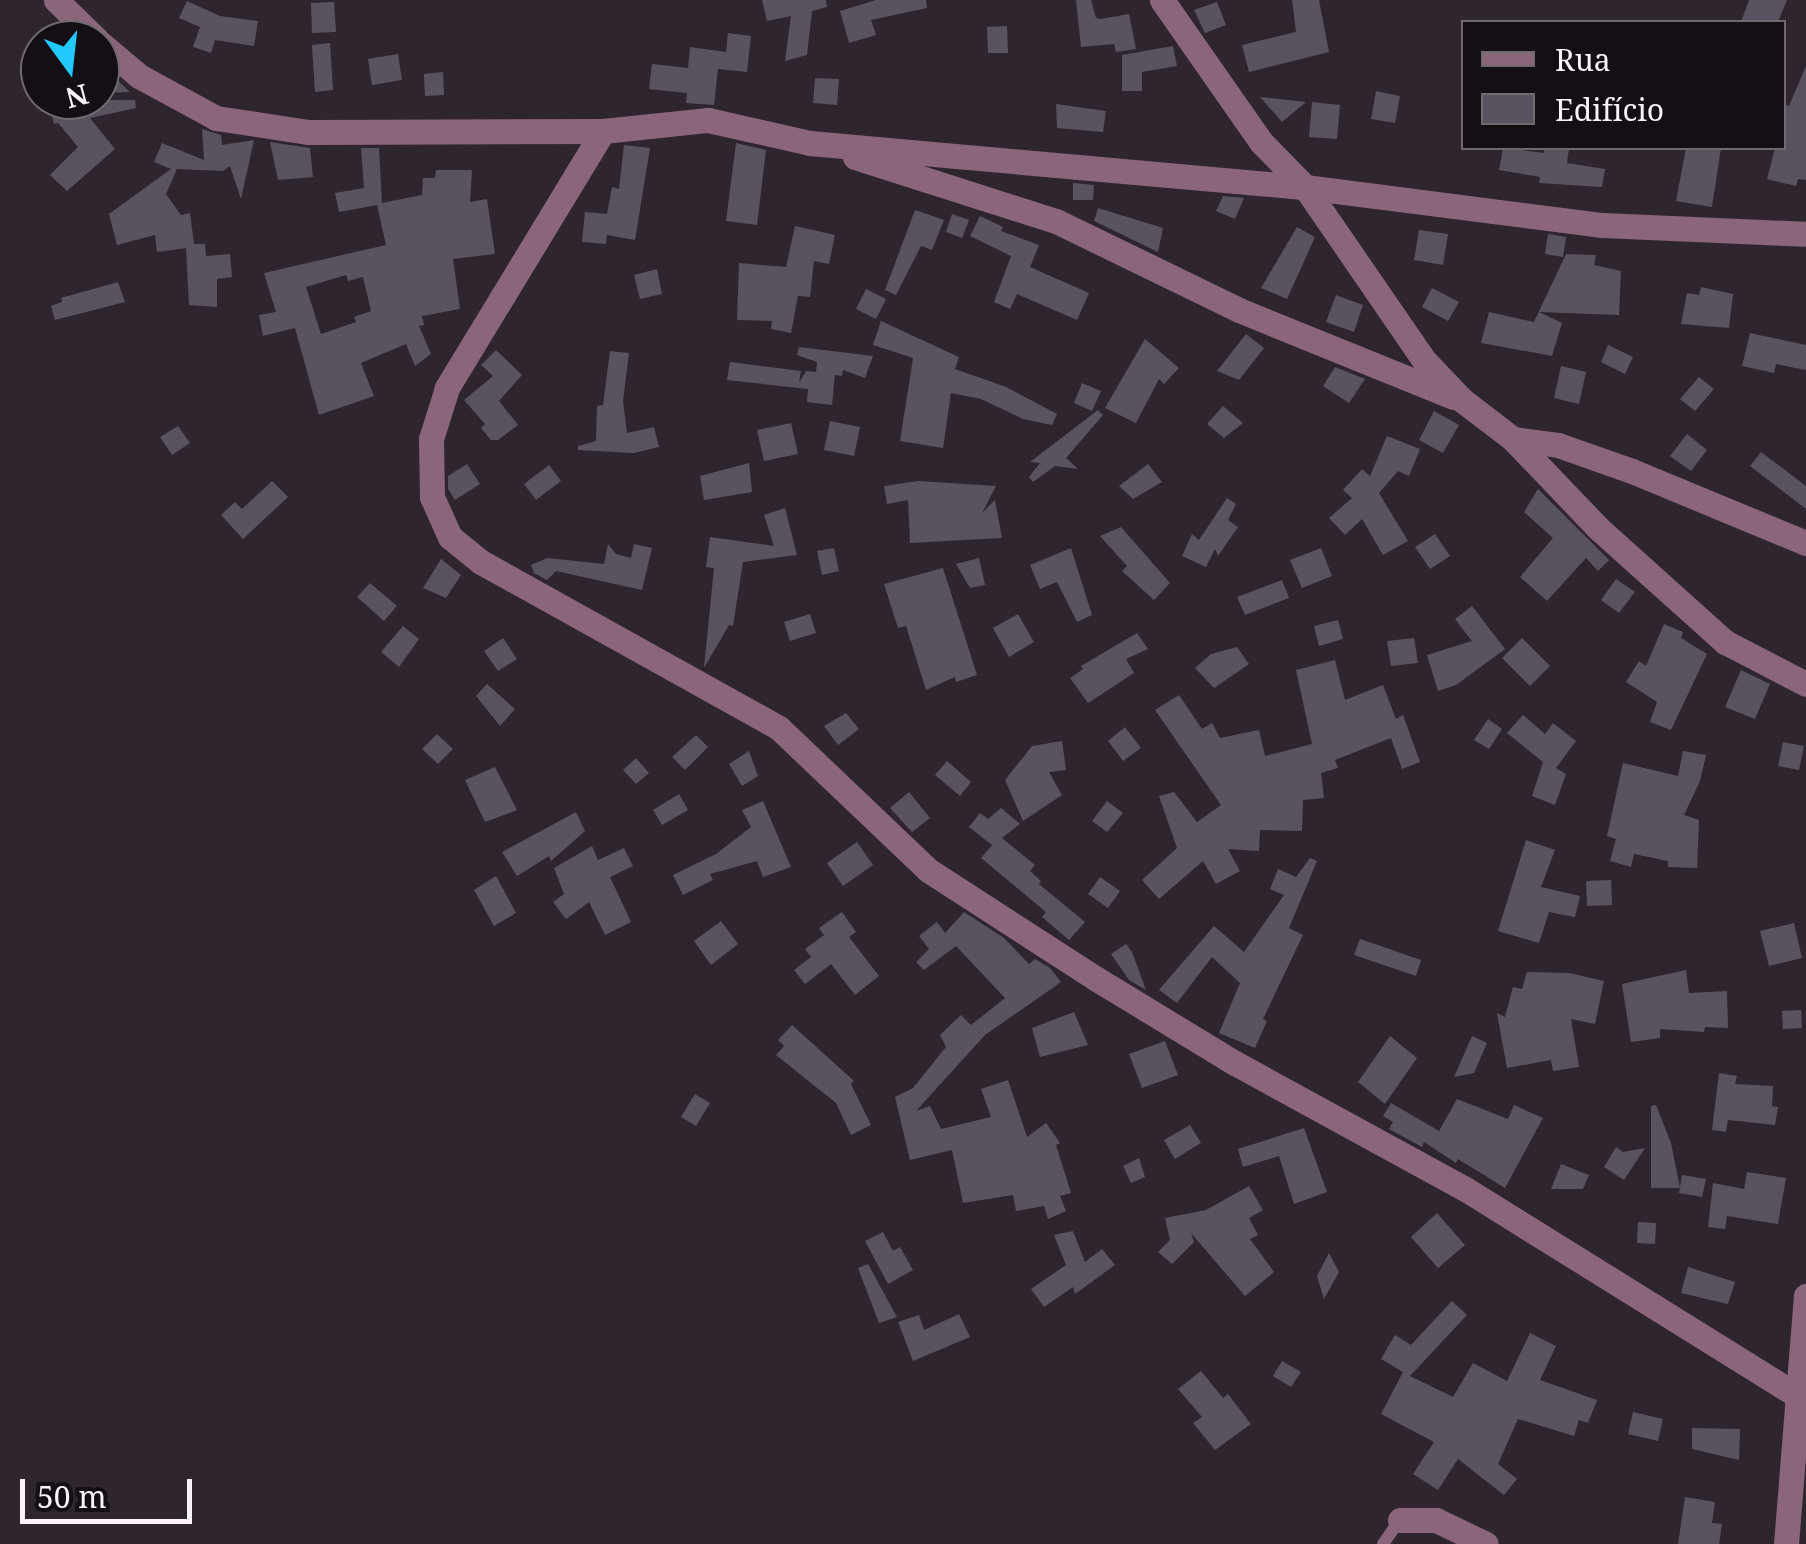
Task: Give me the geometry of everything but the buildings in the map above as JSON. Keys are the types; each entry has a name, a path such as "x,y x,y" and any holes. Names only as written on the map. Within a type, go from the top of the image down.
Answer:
{"street":[{"path":"56,0 76,20"},
{"path":"1162,0 1261,142 1306,187 1424,360 1462,400 1513,438 1598,528 1724,642 1806,684"},
{"path":"120,60 139,76 216,118 309,132 604,131 708,120 810,143 1056,220 1240,310 1462,400"},
{"path":"604,131 447,388 431,440 432,497 450,537 480,562 779,728 928,870 1095,978 1235,1062 1467,1190 1800,1397"},
{"path":"810,143 1306,187 1603,225 1806,234"},
{"path":"1513,438 1558,445 1632,471 1806,543"},
{"path":"1786,1544 1806,1296"},
{"path":"1400,1520 1436,1520 1486,1544"}],"lane":[{"path":"1382,1544 1400,1520"}]}
